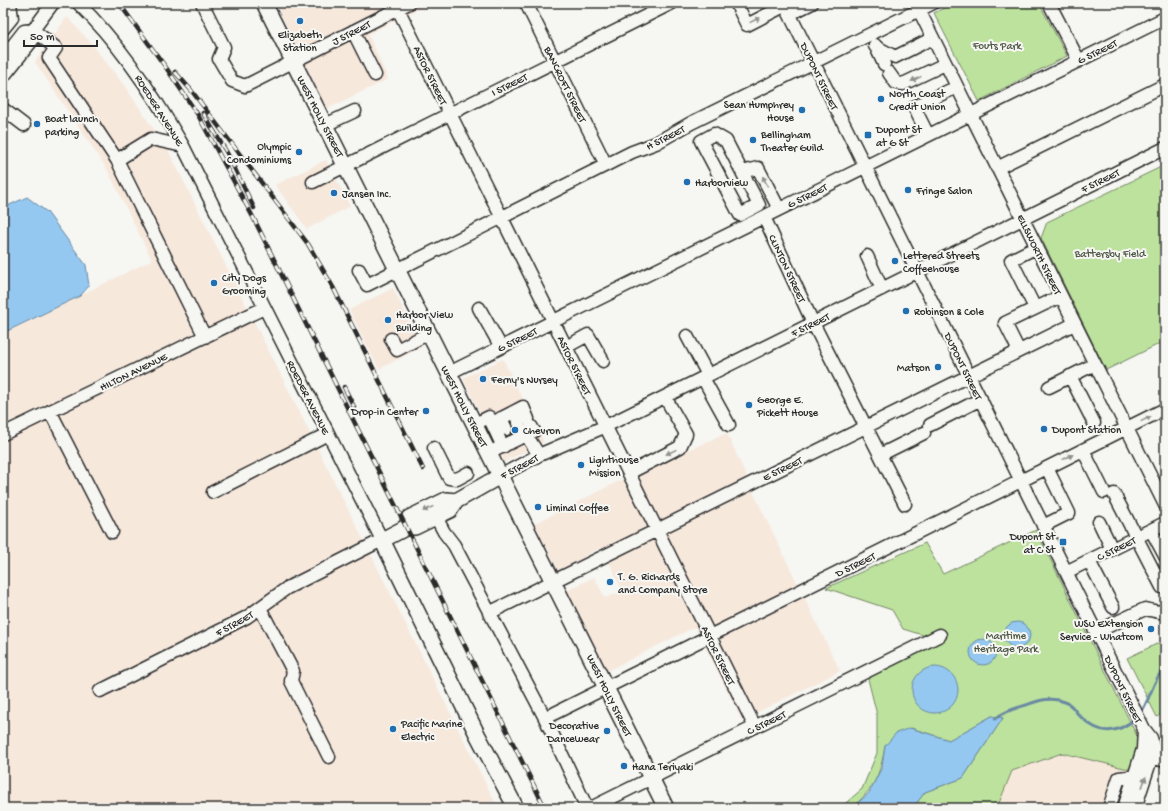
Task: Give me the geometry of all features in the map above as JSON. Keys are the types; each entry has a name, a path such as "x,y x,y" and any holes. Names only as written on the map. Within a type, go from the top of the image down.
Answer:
{"main road":[{"name":"WEST HOLLY STREET","path":"264,3 666,808"},
{"name":"F STREET","path":"407,527 409,518 446,500 460,498 500,476"},
{"name":"F STREET","path":"382,540 407,527 415,527 450,510 460,498"},
{"name":"ROEDER AVENUE","path":"382,540 477,734 516,808"}],"street":[{"path":"3,29 12,18 10,3"},
{"path":"3,77 34,38 33,30 53,3"},
{"name":"ROEDER AVENUE","path":"78,3 95,21 131,65 166,117 183,146 382,540"},
{"name":"J STREET","path":"202,3 224,47 219,58 232,81 245,86 353,31 397,6 409,3"},
{"name":"BANCROFT STREET","path":"526,3 606,165"},
{"name":"I STREET","path":"314,182 672,3"},
{"path":"736,3 746,25 787,8 812,3"},
{"name":"H STREET","path":"359,270 367,285 606,165 656,143 691,123 869,35 917,7 933,3"},
{"path":"1049,3 1079,60"},
{"name":"ASTOR STREET","path":"397,6 755,727"},
{"name":"ELLSWORTH STREET","path":"917,7 1165,506"},
{"name":"DUPONT STREET","path":"787,8 1144,729 1147,756"},
{"name":"G STREET","path":"449,373 1165,18"},
{"path":"3,58 24,31 33,30 56,48 49,58 117,160 205,336"},
{"path":"353,31 375,75"},
{"path":"869,35 896,83 903,84 945,64"},
{"path":"875,46 894,57 933,38"},
{"path":"997,168 1165,85"},
{"path":"928,135 914,107 957,87"},
{"path":"3,109 24,126"},
{"path":"325,125 354,111"},
{"path":"691,123 740,215 759,204 726,141 714,134 701,141"},
{"path":"117,160 151,139 183,146"},
{"name":"F STREET","path":"500,476 539,455 606,426 665,397 1165,148"},
{"path":"742,172 758,168 779,209"},
{"name":"CLINTON STREET","path":"753,208 762,218 904,504"},
{"path":"1035,308 1011,260 1036,247"},
{"path":"867,256 882,289"},
{"path":"1019,351 1005,323 1061,296"},
{"name":"HILTON AVENUE","path":"3,434 264,308"},
{"path":"479,308 501,347"},
{"name":"E STREET","path":"489,613 1074,324"},
{"path":"391,339 397,350 429,333"},
{"path":"566,347 588,335 603,361"},
{"path":"687,336 729,425"},
{"path":"1049,387 1095,364"},
{"path":"1070,376 1094,424"},
{"path":"629,473 680,447 686,434 665,397"},
{"path":"880,455 981,400"},
{"path":"489,453 504,433 514,412 523,407 526,427 539,455"},
{"name":"D STREET","path":"545,718 1165,409"},
{"path":"50,411 112,532"},
{"path":"474,424 489,417 504,433"},
{"path":"504,433 526,427"},
{"path":"214,492 328,434"},
{"path":"434,448 449,478 457,479 468,473"},
{"path":"1083,450 1137,537 1162,587 1165,586"},
{"path":"1043,526 1069,513 1047,468"},
{"path":"457,479 460,498"},
{"path":"436,517 444,532 454,545 545,718 587,808"},
{"path":"1099,522 1112,549"},
{"name":"C STREET","path":"1066,572 1165,523"},
{"path":"1151,530 1165,556"},
{"name":"F STREET","path":"100,690 247,617 287,588 382,540"},
{"path":"1089,561 1113,607"},
{"path":"260,608 293,671 291,681 329,757"},
{"path":"1096,632 1145,609 1158,612 1165,609"},
{"name":"C STREET","path":"591,808 940,635"},
{"path":"1147,756 1165,761"},
{"path":"1124,808 1135,776 1147,756"},
{"path":"1135,808 1147,756"},
{"path":"1109,808 1119,778 1135,776"}],"shaded area":[{"path":"275,3 430,3 368,34 388,79 327,109"},
{"path":"67,17 92,44 126,88 169,152 498,808 3,808 3,333 152,260 107,169 35,62"},
{"path":"326,160 350,206 307,229 275,185"},
{"path":"393,288 422,347 379,369 349,310"},
{"path":"503,359 544,442 504,462 463,378"},
{"path":"727,433 755,496 840,671 742,720 695,627 607,671 567,591 594,577 605,598 623,591 610,564 601,547 559,572 534,524 625,478"},
{"path":"1062,753 1132,770 1119,808 997,808 1012,771"}],"green space":[{"name":"Fouts Park","path":"954,3 1039,3 1067,56 979,101 934,13"},
{"name":"Battersby Field","path":"1165,165 1165,341 1106,370 1041,238 1047,222"},
{"name":"Maritime Heritage Park","path":"1036,530 1141,744 1132,770 1062,753 1012,771 997,808 913,808 925,792 963,778 1003,718 992,716 949,740 911,728 885,746 881,766 875,781 860,801 852,808 840,808 862,789 877,753 877,715 865,667 929,637 903,629 892,610 826,588 925,543 943,574"},
{"path":"1165,640 1165,711 1157,717 1127,658"}],"water":[{"path":"27,197 47,212 86,265 89,286 80,296 3,333 3,208"},
{"path":"1017,622 1027,625 1030,635 1027,645 1017,648 1007,645 1004,635 1007,625"},
{"path":"983,639 992,643 996,652 992,661 983,665 974,661 970,652 974,643"},
{"path":"940,667 952,673 957,681 957,699 952,707 944,712 930,713 918,707 913,699 912,685 918,673 926,668"},
{"path":"992,716 1003,718 963,778 925,792 913,808 852,808 869,793 882,767 885,746 896,733 910,728 949,740"}],"waterway":[{"path":"1140,714 1157,677 1165,667"},
{"path":"995,719 1001,714 1014,709 1050,699 1068,703 1089,724 1102,730 1116,730 1136,718"}],"railway":[{"path":"119,3 198,115 254,219 545,808"},
{"path":"175,72 191,90 308,244 334,289 423,469"},
{"path":"203,113 227,153 254,208"},
{"path":"344,387 354,407"}],"place":[{"name":"Elizabeth Station","path":"300,21"},
{"name":"North Coast Credit Union","path":"881,99"},
{"name":"Sean Humphrey House","path":"802,110"},
{"name":"Boat launch parking","path":"37,124"},
{"name":"Dupont St at G St","path":"868,135"},
{"name":"Bellingham Theater Guild","path":"753,140"},
{"name":"Olympic Condominiums","path":"299,152"},
{"name":"Harborview","path":"687,182"},
{"name":"Fringe Salon","path":"908,190"},
{"name":"Jansen Inc.","path":"334,193"},
{"name":"Lettered Streets Coffeehouse","path":"895,261"},
{"name":"City Dogs Grooming","path":"214,283"},
{"name":"Robinson & Cole","path":"906,311"},
{"name":"Harbor View Building","path":"388,320"},
{"name":"Matson","path":"938,367"},
{"name":"Ferny's Nursey","path":"483,379"},
{"name":"George E. Pickett House","path":"749,405"},
{"name":"Drop-in Center","path":"426,411"},
{"name":"Dupont Station","path":"1044,429"},
{"name":"Chevron","path":"515,430"},
{"name":"Lighthouse Mission","path":"581,465"},
{"name":"Liminal Coffee","path":"538,507"},
{"name":"Dupont St at C St","path":"1063,542"},
{"name":"T. G. Richards and Company Store","path":"610,582"},
{"name":"WSU Extension Service - Whatcom","path":"1151,629"},
{"name":"Pacific Marine Electric","path":"393,729"},
{"name":"Decorative Dancewear","path":"607,731"},
{"name":"Hana Teriyaki","path":"624,766"}]}
